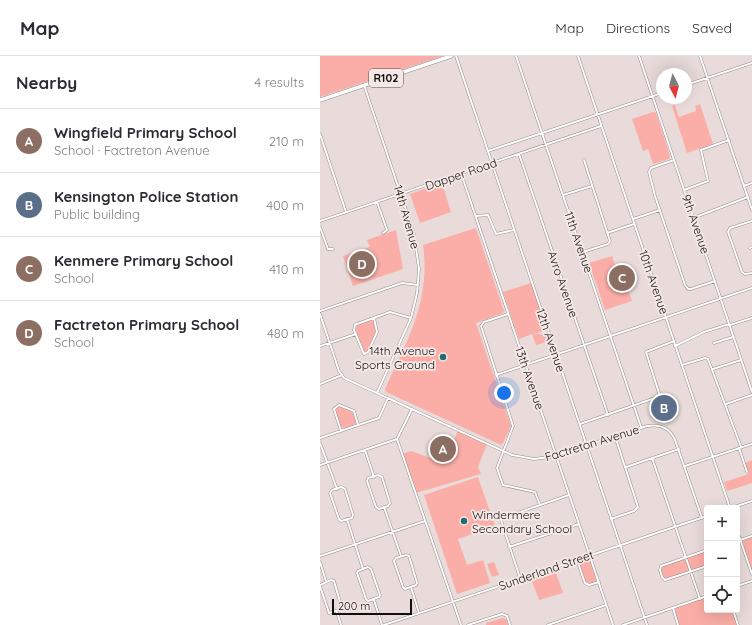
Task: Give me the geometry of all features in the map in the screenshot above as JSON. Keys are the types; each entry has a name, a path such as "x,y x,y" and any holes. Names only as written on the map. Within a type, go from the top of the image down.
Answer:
{"main road":[{"name":"R102","path":"320,100 451,56"}],"street":[{"name":"12th Avenue","path":"456,56 647,625"},
{"name":"11th Avenue","path":"516,56 641,427"},
{"name":"10th Avenue","path":"578,56 729,505"},
{"name":"9th Avenue","path":"639,56 752,394"},
{"path":"700,56 752,210"},
{"path":"692,83 752,63"},
{"name":"14th Avenue","path":"364,85 417,246 418,285 411,318 377,393"},
{"path":"488,151 656,95"},
{"name":"Dapper Road","path":"320,221 601,126"},
{"path":"320,134 346,212"},
{"path":"684,190 708,181 701,150 729,140"},
{"name":"Avro Avenue","path":"519,154 608,415"},
{"path":"583,252 609,244 610,241 584,160"},
{"path":"674,160 652,167 649,170 660,210 686,288 691,289 715,282"},
{"name":"13th Avenue","path":"461,173 613,625"},
{"path":"744,186 752,183"},
{"path":"564,195 592,186"},
{"path":"693,218 748,197"},
{"path":"377,202 387,230 383,233"},
{"path":"633,219 660,210"},
{"path":"476,217 488,214 496,234 514,230"},
{"path":"752,221 730,228 728,232 742,272 746,274 752,273"},
{"path":"607,233 634,224"},
{"path":"320,227 328,249 333,250"},
{"path":"320,311 402,283 418,285"},
{"path":"496,375 752,288"},
{"path":"374,318 377,332 367,354 362,353 356,334 355,325 374,318 395,312 411,318"},
{"path":"320,314 342,375 320,384"},
{"path":"508,314 484,322 481,326 513,426 496,466 502,484 535,492 540,505"},
{"path":"675,346 704,332 752,318"},
{"path":"320,346 356,334"},
{"path":"714,343 733,337"},
{"path":"580,424 659,396 647,355 647,350 674,341"},
{"path":"682,365 705,358 708,359 726,404 748,472"},
{"path":"713,369 741,360"},
{"name":"Factreton Avenue","path":"342,375 377,393 502,451 519,457 530,458 556,456 641,427 656,425 664,428 674,436 702,518"},
{"path":"726,404 752,394"},
{"path":"320,438 380,417 388,398"},
{"path":"341,431 334,409 339,405 354,412 358,425"},
{"path":"320,465 397,439 412,409"},
{"path":"611,519 634,511 638,507 615,436"},
{"path":"397,439 461,625"},
{"path":"320,443 337,489"},
{"path":"685,466 752,444"},
{"path":"626,467 679,449"},
{"path":"365,450 374,476"},
{"path":"652,458 700,599"},
{"path":"374,476 381,476 386,490 390,504 384,507 377,508 372,496 367,480 374,476"},
{"path":"344,488 353,514 352,518 347,520 339,520 330,492 344,488"},
{"path":"520,579 501,520 569,495"},
{"path":"739,505 752,501"},
{"path":"384,507 400,556"},
{"name":"Sunderland Street","path":"383,625 702,518"},
{"path":"347,520 364,569"},
{"path":"320,556 425,521"},
{"path":"509,547 579,524"},
{"path":"752,536 740,540 752,574"},
{"path":"704,551 662,566 660,573 665,580 704,567"},
{"path":"400,556 408,556 413,569 417,582 411,587 403,587 394,561 400,556"},
{"path":"576,560 584,583 589,585 599,582"},
{"path":"320,562 326,581"},
{"path":"371,568 380,596 368,601 357,573 364,569 371,568"},
{"path":"326,581 334,581 343,607 342,610 329,612 320,585 326,581"},
{"path":"740,585 752,581"},
{"path":"411,587 420,613"},
{"path":"623,625 704,597"},
{"path":"374,599 383,625"},
{"path":"548,625 555,624 606,605"},
{"path":"672,608 678,625"},
{"path":"336,612 341,625"},
{"path":"734,613 738,625"},
{"path":"468,625 502,614 507,616 510,625"}],"shaded area":[{"path":"320,56 443,56 320,97"},
{"path":"700,104 713,144 687,153 672,106 675,105 679,117 696,111 695,106"},
{"path":"653,112 656,113 670,156 669,159 653,164 648,149 643,151 632,119"},
{"path":"442,183 451,212 420,223 410,194"},
{"name":"14th Avenue Sports Ground","path":"476,228 504,311 503,313 476,323 511,426 501,445 386,392 385,389 409,337 420,303 424,284 425,265 423,245"},
{"path":"396,230 403,269 353,286 343,256 370,247 367,240"},
{"path":"612,256 622,285 626,284 632,301 605,310 589,263"},
{"path":"531,283 547,330 533,334 544,335 549,341 536,345 532,334 519,339 503,292"},
{"path":"371,320 374,321 377,330 367,352 364,353 355,327 358,324"},
{"path":"340,406 353,413 356,422 355,425 344,428 341,427 335,410"},
{"path":"458,430 487,444 478,467 481,474 416,493 402,454 411,451 439,461 449,454"},
{"path":"752,460 752,483 727,491 724,482 749,474 745,463"},
{"name":"Windermere Secondary School","path":"478,477 495,526 458,539 467,565 483,560 490,583 457,594 424,495"},
{"path":"752,537 752,570 743,543 745,539"},
{"path":"704,551 704,567 667,579 663,579 661,567"},
{"path":"587,558 590,560 596,579 595,582 588,584 585,583 579,564 580,561"},
{"path":"494,562 499,575 492,577 487,564"},
{"path":"556,573 563,593 539,600 532,581"},
{"path":"704,598 704,613 733,613 737,625 679,625 675,612 676,608"},
{"path":"503,618 506,619 508,625 486,625 486,623"}],"place":[{"name":"Factreton Primary School","path":"362,264"},
{"name":"Kenmere Primary School","path":"622,278"},
{"name":"14th Avenue Sports Ground","path":"443,357"},
{"name":"Kensington Police Station","path":"664,408"},
{"name":"Wingfield Primary School","path":"443,449"},
{"name":"Windermere Secondary School","path":"464,521"}]}
